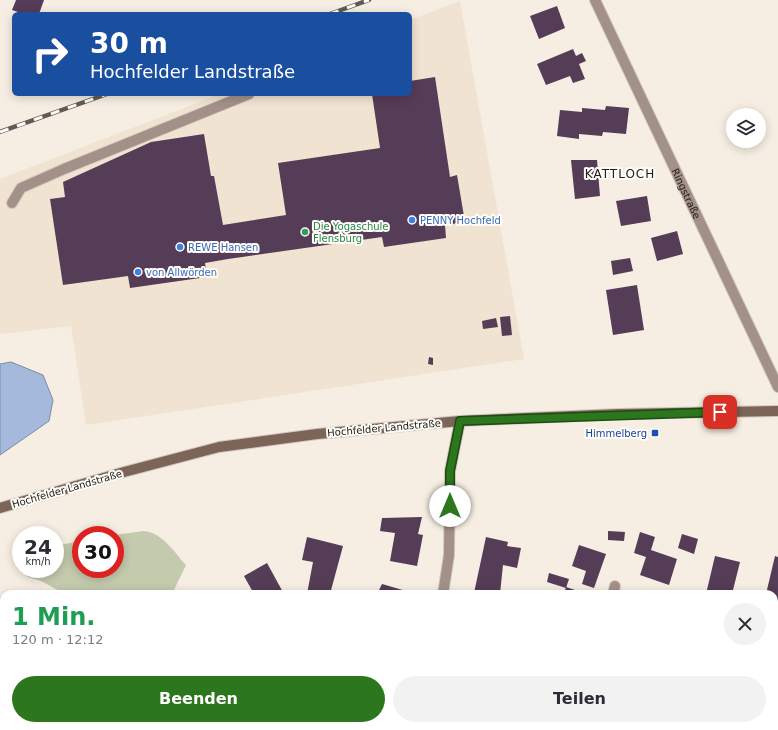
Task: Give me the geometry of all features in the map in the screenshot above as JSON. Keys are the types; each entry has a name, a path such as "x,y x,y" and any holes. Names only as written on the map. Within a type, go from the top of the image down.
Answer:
{"main road":[{"name":"Hochfelder Landstraße","path":"0,508 124,472 219,447 317,434 460,421 618,414 778,410"}],"street":[{"name":"Ringstraße","path":"595,0 778,387"},
{"path":"12,202 21,188 244,96"},
{"path":"444,590 449,555 450,471 460,421"}],"shaded area":[{"path":"460,1 524,359 86,425 71,326 0,334 0,179 215,96 412,96 412,19"}],"green space":[{"path":"144,531 157,535 162,539 186,565 174,590 58,590 41,581 31,578 64,578 64,544 72,543 72,578 124,578 124,534"}],"water":[{"path":"11,362 43,375 53,400 49,421 0,455 0,364"}],"building":[{"path":"16,0 44,0 40,12 18,12 12,10"},
{"path":"557,6 565,28 539,39 530,16"},
{"path":"573,49 576,56 582,53 586,61 579,64 585,79 573,83 570,76 546,85 537,64"},
{"path":"435,77 450,177 457,175 465,222 445,225 446,238 384,247 382,237 228,259 205,263 207,277 130,288 128,276 63,285 50,199 65,197 63,182 151,142 204,134 211,176 214,176 223,225 286,215 278,163 380,148 372,96 412,96 412,81"},
{"path":"606,106 629,108 626,134 603,132 602,136 579,134 579,139 557,136 560,110 582,112 582,108 605,110"},
{"path":"571,160 597,160 600,196 575,199"},
{"path":"647,196 651,221 621,226 616,201"},
{"path":"677,231 683,254 657,261 651,238"},
{"path":"630,258 633,271 613,275 611,261"},
{"path":"637,285 644,330 613,335 606,290"},
{"path":"510,316 512,335 502,336 500,317"},
{"path":"496,318 498,327 483,329 482,321"},
{"path":"429,357 433,358 433,365 428,364"},
{"path":"422,517 418,534 423,535 417,566 390,561 395,533 380,531 382,518"},
{"path":"608,531 625,532 624,541 608,540"},
{"path":"640,532 655,537 651,550 677,559 669,585 640,575 646,557 634,553"},
{"path":"682,534 698,539 694,554 678,548"},
{"path":"307,537 343,546 331,590 308,590 313,562 302,560"},
{"path":"486,537 508,542 507,546 521,548 517,568 503,565 500,590 475,590"},
{"path":"579,545 606,554 594,588 582,584 586,571 572,566"},
{"path":"715,556 740,562 733,590 707,590"},
{"path":"775,556 778,557 778,590 767,590"},
{"path":"267,563 282,590 252,590 244,576"},
{"path":"549,573 569,579 566,588 547,582"},
{"path":"382,584 403,590 379,590"},
{"path":"566,587 575,590 565,590"}],"railway":[{"path":"336,12 369,0"},
{"path":"0,132 101,96"}],"place":[{"name":"PENNY Hochfeld","path":"412,220"},
{"name":"Die Yogaschule Flensburg","path":"305,232"},
{"name":"REWE Hansen","path":"180,247"},
{"name":"von Allwörden","path":"138,272"},
{"name":"Himmelberg","path":"655,433"}],"district":[{"name":"KATTLOCH","path":"620,174"}],"route":[{"path":"450,506 450,471 460,421 618,414 720,412"}]}
